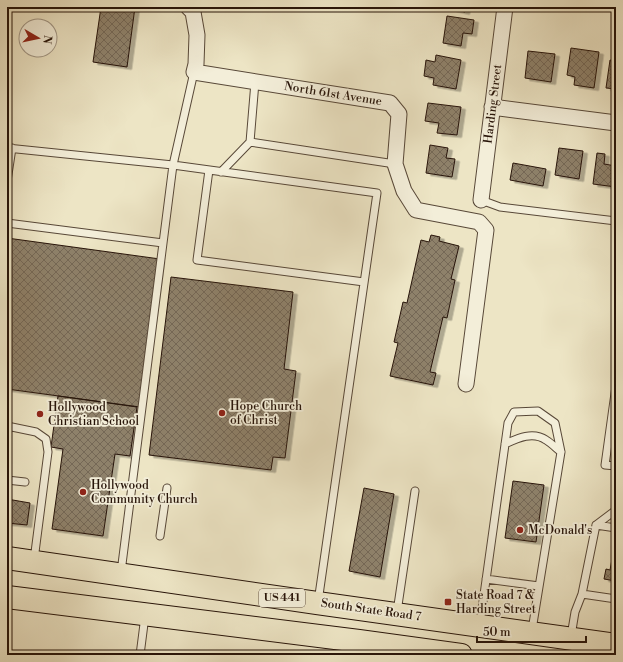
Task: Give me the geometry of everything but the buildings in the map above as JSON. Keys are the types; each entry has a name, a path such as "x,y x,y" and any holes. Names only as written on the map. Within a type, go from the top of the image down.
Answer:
{"main road":[{"name":"South State Road 7","path":"7,558 616,645"},
{"path":"7,597 283,632 358,648 461,655"},
{"path":"283,632 303,622 311,614 317,603"},
{"path":"358,648 366,631 381,620 396,614"}],"street":[{"path":"188,7 193,12 197,34 196,64 194,72"},
{"name":"Harding Street","path":"481,200 505,7"},
{"name":"North 61st Avenue","path":"194,72 390,103 399,114 395,164 404,192 416,210 479,222 486,230 466,384"},
{"path":"492,107 616,123"}],"lane":[{"path":"120,574 173,165 194,72"},
{"path":"221,172 250,142 255,82"},
{"path":"250,142 395,164"},
{"path":"7,181 9,148 173,165 377,193 317,603"},
{"path":"209,170 197,260 364,282"},
{"path":"481,200 500,207 616,221"},
{"path":"7,223 163,243"},
{"path":"616,386 605,465 616,466"},
{"path":"479,625 508,423 514,412 538,411 555,423 561,452 532,633"},
{"path":"7,426 36,432 46,439 48,452 34,561"},
{"path":"505,444 520,437 532,435 546,440 561,452"},
{"path":"7,480 25,482"},
{"path":"160,536 167,488"},
{"path":"396,614 415,492"},
{"path":"571,639 575,612 582,594 596,525 616,510"},
{"path":"596,525 616,528"},
{"path":"486,579 539,586"},
{"path":"582,594 616,599"},
{"path":"140,655 146,614"}],"place":[{"name":"Hope Church of Christ","path":"222,413"},
{"name":"Hollywood Christian School","path":"40,414"},
{"name":"Hollywood Community Church","path":"83,492"},
{"name":"McDonald's","path":"520,530"},
{"name":"State Road 7 & Harding Street","path":"448,602"}]}
